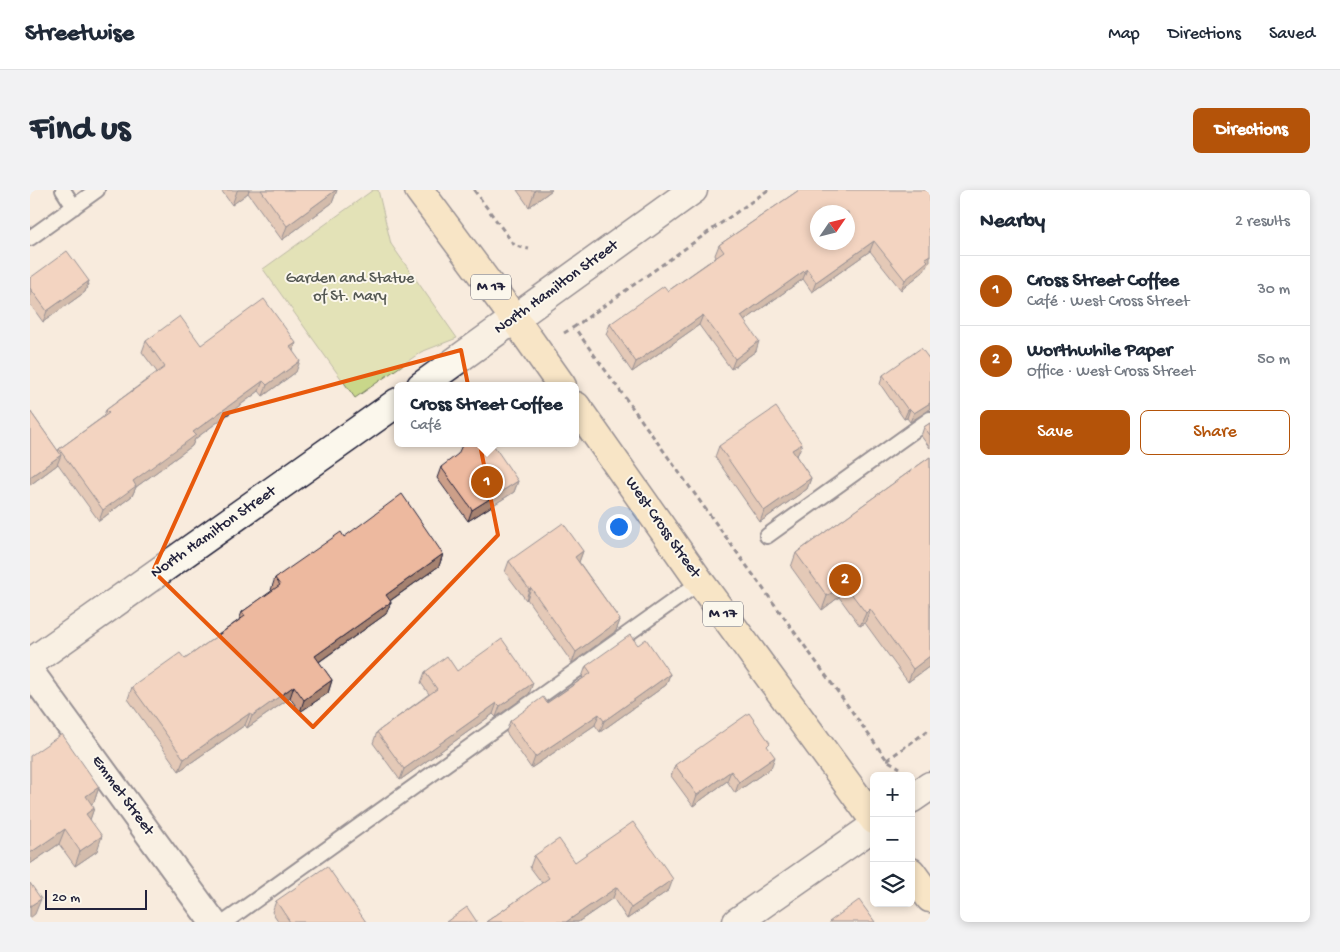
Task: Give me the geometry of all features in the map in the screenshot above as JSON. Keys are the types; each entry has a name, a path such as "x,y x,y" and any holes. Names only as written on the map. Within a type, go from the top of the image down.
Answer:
{"main road":[{"name":"M 17","path":"419,190 559,382"},
{"name":"North Hamilton Street","path":"426,382 692,190"},
{"name":"North Hamilton Street","path":"30,663 394,405"},
{"name":"West Cross Street","path":"579,410 700,582 872,817"},
{"path":"915,796 930,786"},
{"path":"737,922 870,829"},
{"path":"915,877 930,898"}],"street":[{"name":"Emmet Street","path":"30,671 213,922"}],"lane":[{"path":"63,190 74,206"},
{"path":"30,238 97,190"},
{"path":"767,536 930,419"},
{"path":"225,922 700,582"}],"path":[{"path":"474,190 515,246 529,249"},
{"path":"563,334 768,190"},
{"path":"574,327 886,760 902,770"},
{"path":"886,760 930,729"}],"highlighted area":[{"path":"461,350 498,535 313,727 153,571 224,414"}],"green space":[{"name":"Garden and Statue of St. Mary","path":"373,190 378,190 391,244 457,338 421,352 355,398 263,269"}],"building":[{"path":"261,190 336,190 287,226"},
{"path":"799,190 930,190 930,227 928,229 930,233 930,255 925,258 928,261 905,280 874,241 816,282 807,269 741,316 759,341 735,359 703,315 636,362 610,324 664,286 668,291 724,252 719,245"},
{"path":"67,251 89,281 47,311 30,288 30,278"},
{"path":"264,299 296,343 290,347 300,361 267,385 263,381 193,432 196,435 133,481 136,486 103,510 59,449 109,413 106,410 165,367 146,341 180,316 201,345"},
{"path":"921,348 930,360 930,403 914,413 910,409 908,410 883,375"},
{"path":"776,407 802,444 792,450 811,478 764,511 719,446"},
{"path":"30,411 61,455 30,477"},
{"path":"930,423 930,435 924,427"},
{"path":"461,447 495,447 518,481 472,510 441,467 458,454"},
{"path":"930,457 930,656 913,669 870,609 866,613 844,584 827,596 796,553"},
{"path":"402,494 443,554 386,595 391,602 315,656 332,680 304,700 294,686 252,716 250,713 184,759 132,687 180,653 185,659 245,616 242,612 280,585 275,578 341,532 344,537"},
{"path":"563,523 583,551 575,557 620,620 576,652 531,588 529,589 509,561"},
{"path":"630,635 638,645 646,639 670,674 604,721 599,714 535,757 510,721 543,697 547,703 591,673 586,666"},
{"path":"502,639 533,683 500,706 497,703 404,769 377,732 437,689 425,672 447,656 457,671"},
{"path":"749,713 770,743 767,746 775,757 739,782 731,771 697,795 675,765"},
{"path":"62,734 99,787 86,796 94,808 86,814 102,836 80,851 65,829 30,853 30,756"},
{"path":"633,822 673,879 631,908 617,887 566,922 486,922 549,878 534,856 559,839 575,862"},
{"path":"327,866 366,922 290,922 276,901"},
{"path":"30,883 41,899 30,906"},
{"path":"859,900 875,922 829,922"},
{"path":"467,907 477,922 446,922"}],"place":[{"name":"Cross Street Coffee","path":"487,482"},
{"name":"Worthwhile Paper","path":"845,580"}]}
